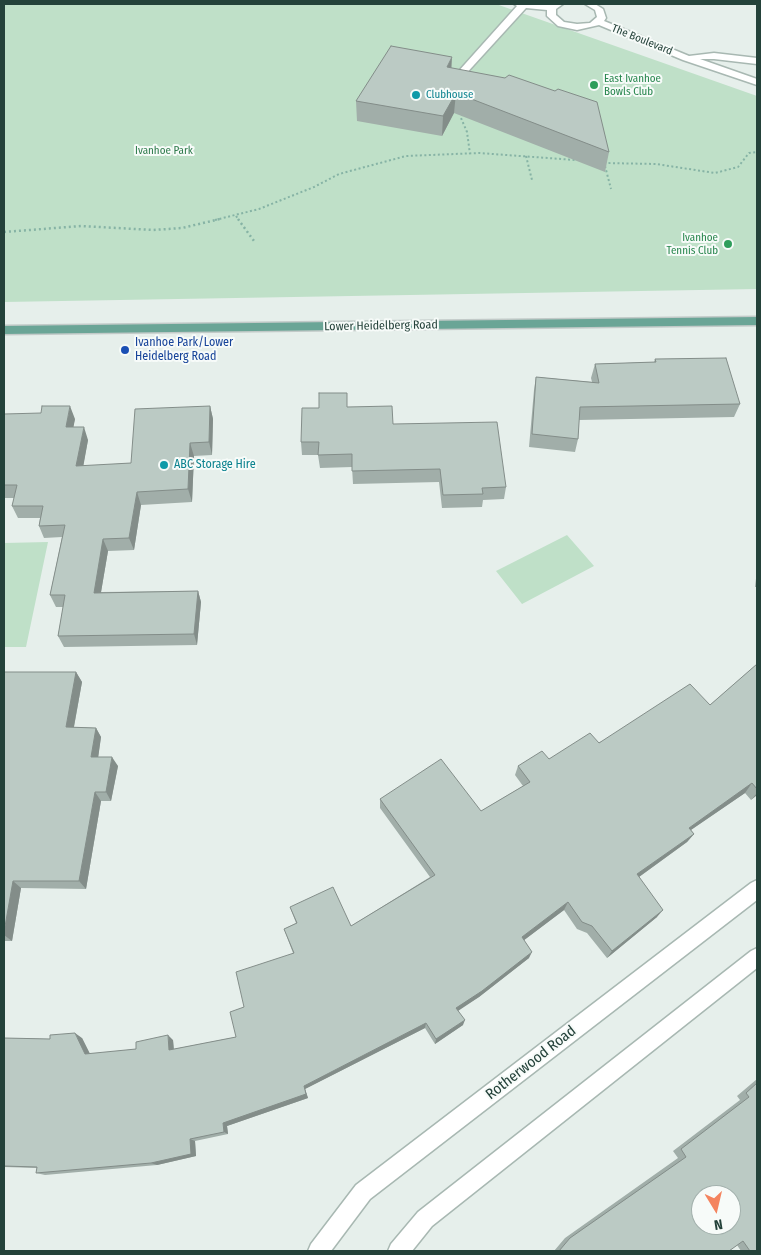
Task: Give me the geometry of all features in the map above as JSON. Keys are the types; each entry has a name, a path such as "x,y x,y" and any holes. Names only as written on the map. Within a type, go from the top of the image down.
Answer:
{"main road":[{"name":"Lower Heidelberg Road","path":"4,330 757,321"}],"street":[{"path":"460,75 521,4 555,6 551,16 555,20 568,26 586,27 599,22 602,14 599,9 589,4"},
{"name":"The Boulevard","path":"599,22 686,58 757,82"},
{"name":"The Boulevard","path":"686,58 708,56 757,61"},
{"name":"Rotherwood Road","path":"318,1251 363,1192 757,889"},
{"path":"398,1251 425,1219 757,956"}],"path":[{"path":"460,75 473,102 464,110 461,118 467,132 470,154"},
{"path":"611,189 604,163 656,164 715,173 738,167 749,153 757,152"},
{"path":"4,232 81,226 153,230 182,228 259,209 314,188 339,174 406,156 470,154 575,160"},
{"path":"526,156 532,180"},
{"path":"236,216 254,241"}],"green space":[{"name":"Ivanhoe Park","path":"4,4 496,4 757,96 757,289 4,302"},
{"path":"567,535 594,566 522,604 496,571"},
{"path":"48,542 26,647 4,647 4,543"}],"building":[{"path":"391,46 452,57 447,67 505,78 509,75 555,91 558,89 597,102 609,152 456,93 443,116 356,101"},
{"path":"726,358 740,404 580,407 578,439 532,434 536,377 599,383 595,364 656,362 655,359"},
{"path":"319,393 347,393 347,407 392,406 393,424 497,422 506,487 482,488 483,494 443,495 440,469 352,471 352,454 318,455 319,442 301,442 302,408 319,408"},
{"path":"42,406 70,406 66,427 84,427 76,466 131,463 135,409 210,406 209,442 190,443 188,489 137,492 129,538 103,539 94,593 198,591 194,634 58,636 65,595 50,595 65,525 39,526 43,506 12,506 17,485 4,485 4,414 41,413"},
{"path":"757,664 757,789 752,783 689,828 694,834 637,874 663,910 612,951 592,926 582,922 568,902 522,937 532,952 482,991 456,1008 465,1020 436,1039 426,1023 304,1086 306,1094 223,1123 224,1132 190,1139 191,1154 151,1163 36,1173 37,1167 4,1166 4,1038 50,1039 50,1035 75,1033 85,1054 136,1049 136,1042 168,1035 169,1050 236,1037 230,1012 244,1007 236,972 294,953 284,929 297,923 290,907 333,887 351,926 435,875 380,799 441,759 481,811 530,782 518,766 542,751 549,759 590,733 599,743 690,684 710,705"},
{"path":"4,672 76,672 66,727 96,728 91,757 112,757 106,792 95,792 79,881 13,881 4,932"},
{"path":"757,1083 757,1251 750,1251 743,1241 729,1251 559,1251 570,1238 686,1157 681,1149 749,1097 746,1093"}],"place":[{"name":"East Ivanhoe Bowls Club","path":"594,85"},
{"name":"Clubhouse","path":"416,95"},
{"name":"Ivanhoe Tennis Club","path":"728,244"},
{"name":"Ivanhoe Park/Lower Heidelberg Road","path":"125,350"},
{"name":"ABC Storage Hire","path":"164,465"}]}
